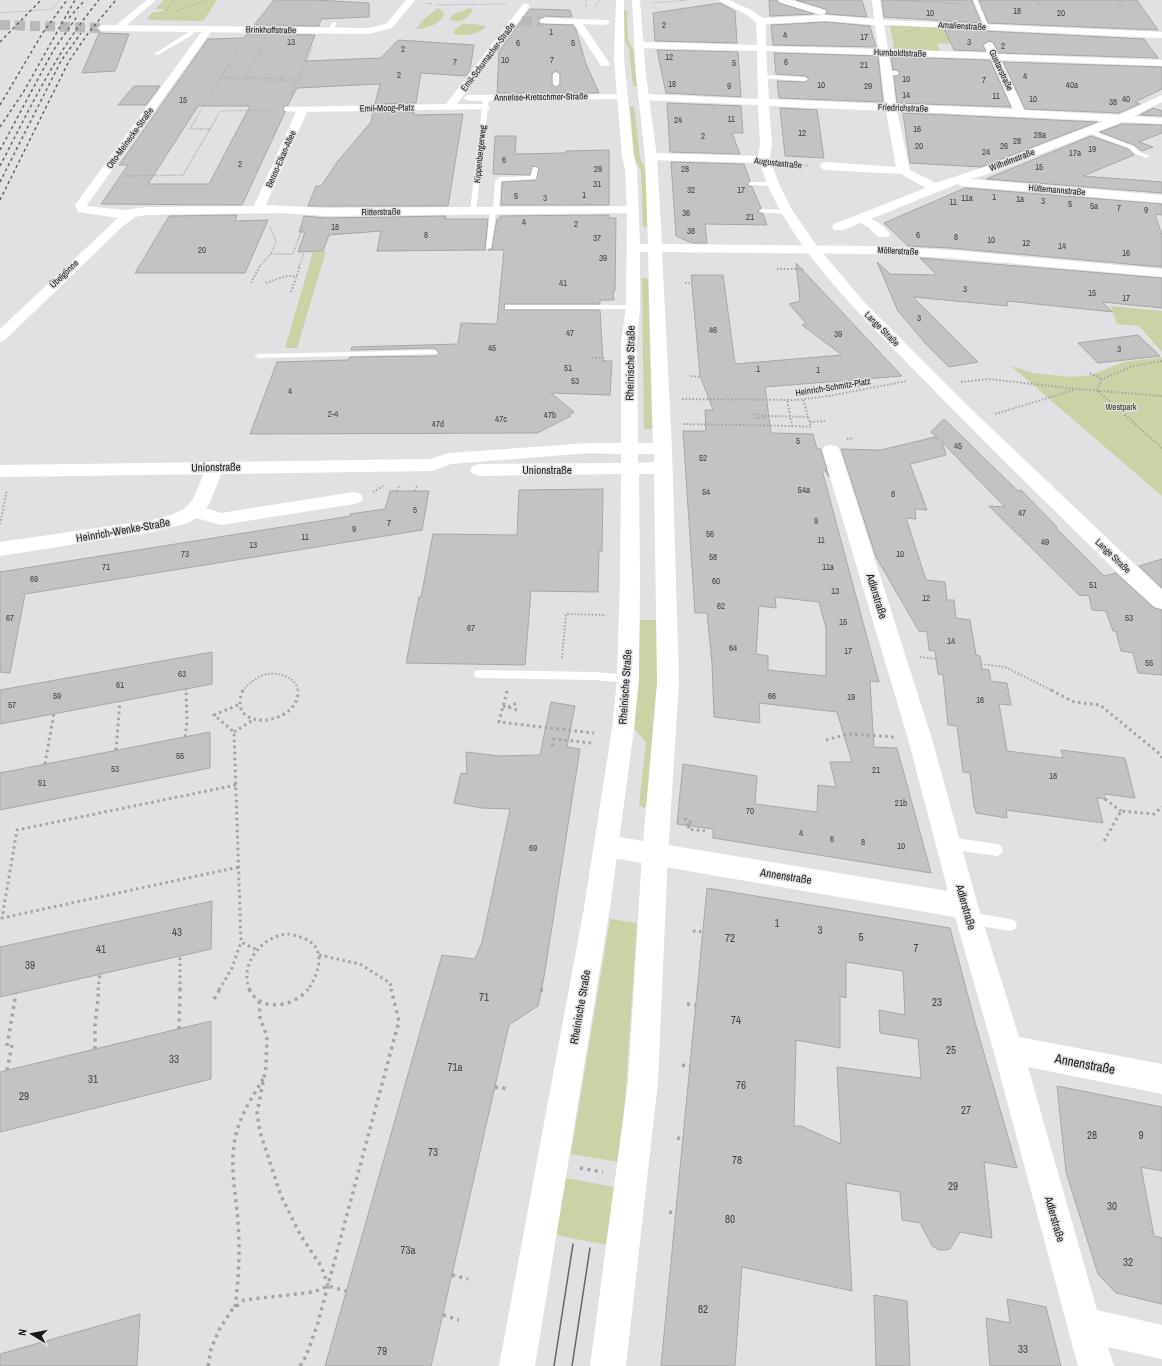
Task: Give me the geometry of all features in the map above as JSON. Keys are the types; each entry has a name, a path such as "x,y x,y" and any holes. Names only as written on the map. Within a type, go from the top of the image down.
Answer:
{"street":[{"path":"118,28 152,0"},
{"name":"Brinkhoffstraße","path":"102,28 368,31 389,26 411,0"},
{"name":"Rheinische Straße","path":"517,1366 607,846 628,679 629,342 633,307 633,210 631,169 628,157 619,33 620,0"},
{"path":"608,1366 643,1082 655,854 668,682 660,257 651,157 643,97 636,0"},
{"path":"722,0 748,12 761,21"},
{"path":"876,0 883,52 891,73 891,107 904,171"},
{"path":"787,1 840,18"},
{"name":"Emil-Schumacher-Straße","path":"449,107 495,46 518,20 526,6"},
{"name":"Amalienstraße","path":"761,21 840,18 891,23 985,27 1158,38"},
{"path":"544,21 605,22"},
{"name":"Lange Straße","path":"761,21 762,102 766,144 764,160 773,184 788,212 812,249 858,305 973,420 1135,578 1162,602"},
{"path":"577,22 605,64"},
{"name":"Gustavstraße","path":"985,27 982,31 1020,113"},
{"name":"Otto-Meinecke-Straße","path":"130,215 90,211 83,209 81,205 175,80 203,41 208,29"},
{"name":"Humboldtstraße","path":"639,45 815,48 995,57 1162,63"},
{"name":"Annelise-Kretschmer-Straße","path":"459,95 485,102 550,95 643,97"},
{"name":"Friedrichstraße","path":"643,97 891,107 1162,121"},
{"name":"Wilhelmstraße","path":"839,227 953,181 1122,118 1162,98"},
{"name":"Emil-Moog-Platz","path":"283,110 449,107 485,102"},
{"name":"Benno-Elkan-Allee","path":"258,210 303,109"},
{"name":"Augustastraße","path":"651,157 764,160"},
{"path":"826,166 904,171 916,179 936,188"},
{"name":"Hüttemannstraße","path":"953,181 1162,199"},
{"name":"Ritterstraße","path":"130,215 147,211 258,210 326,212 633,210"},
{"name":"Übelgönne","path":"0,337 117,224 130,215"},
{"path":"860,219 873,224 883,234"},
{"name":"Möllerstraße","path":"632,255 660,257 812,249 875,250 950,254 1162,273"},
{"name":"Möllerstraße","path":"804,263 867,261 926,262 1162,281"},
{"name":"Unionstraße","path":"0,470 432,465 449,459 589,448 629,448 663,458"},
{"name":"Adlerstraße","path":"831,450 920,739 966,912 1008,1049 1096,1366"},
{"name":"Unionstraße","path":"432,465 444,470 629,469 663,458"},
{"name":"Heinrich-Wenke-Straße","path":"0,549 152,526 181,519 194,511 202,502 215,467"},
{"path":"194,511 221,519 354,498"},
{"name":"Annenstraße","path":"607,846 966,912"},
{"name":"Annenstraße","path":"1008,1049 1162,1079"},
{"path":"1084,1324 1162,1342"}],"lane":[{"path":"976,2 985,27"},
{"path":"329,31 335,23"},
{"path":"156,54 172,43 189,37 197,29"},
{"path":"556,74 556,84"},
{"path":"762,77 806,79"},
{"name":"Kippenbergerweg","path":"473,210 485,102"},
{"path":"1088,131 1131,147 1138,153 1147,156"},
{"path":"488,248 498,181 500,179 534,178 535,168"},
{"path":"751,184 773,184"},
{"path":"762,211 788,212"},
{"path":"508,307 633,307"},
{"path":"258,356 434,352"},
{"path":"479,674 594,676 628,679"},
{"path":"948,843 997,850"},
{"path":"966,912 1010,925"}],"path":[{"path":"0,13 51,10 60,0"},
{"path":"165,11 174,0"},
{"path":"174,12 207,0"},
{"path":"586,0 586,6"},
{"path":"596,6 600,0"},
{"path":"666,2 688,0"},
{"path":"889,0 976,2"},
{"path":"1119,3 1119,6 1122,6"},
{"path":"436,5 485,5"},
{"path":"245,78 264,44"},
{"path":"210,129 190,129 240,46"},
{"path":"290,96 313,48"},
{"path":"221,78 277,77 282,78 281,80"},
{"path":"270,78 268,82 274,83 280,82 281,80 297,80"},
{"path":"124,176 183,175 221,111 283,110"},
{"name":"Augustastraße","path":"764,160 799,166 826,166"},
{"path":"271,254 293,254 303,226"},
{"path":"251,283 258,268 271,254 276,242 270,227"},
{"path":"291,292 304,253"},
{"path":"266,283 286,276 297,276"},
{"path":"685,283 692,283"},
{"path":"592,358 604,358 604,361 607,363"},
{"path":"1097,390 1102,379 1133,366 1162,361"},
{"path":"1090,373 1102,379"},
{"path":"691,376 700,377"},
{"path":"937,384 989,379 1076,389 1162,396"},
{"path":"854,380 860,390"},
{"name":"Heinrich-Schmitz-Platz","path":"684,399 787,400 860,390 912,380 919,386 937,384"},
{"path":"973,420 1076,389"},
{"path":"1097,390 1162,448"},
{"path":"680,424 811,427 803,399"},
{"path":"787,400 792,426"},
{"path":"754,414 768,416 809,416"},
{"path":"755,418 768,416"},
{"path":"810,422 825,421"},
{"path":"397,491 399,486"},
{"path":"415,491 417,486"},
{"path":"0,524 6,495"},
{"path":"556,658 563,658 566,614 606,615"},
{"path":"981,664 1006,667 1074,702 1100,705 1162,756"},
{"path":"267,674 286,676 293,680 298,686 299,694 297,701 291,709 284,715 274,719 264,721 254,720 246,717 241,712 238,705 238,697 242,690 249,683 267,674"},
{"path":"512,675 499,722 594,733"},
{"path":"185,737 187,721 186,689"},
{"path":"116,750 120,701"},
{"path":"507,707 519,702"},
{"path":"214,999 232,968 241,942 234,732 214,715 238,705"},
{"path":"503,706 517,710"},
{"path":"45,764 54,713"},
{"path":"234,732 254,720"},
{"path":"826,740 848,734 920,739"},
{"path":"552,746 554,739 592,744"},
{"path":"236,785 17,830 2,918 239,867"},
{"path":"1105,798 1121,811 1154,814 1162,807"},
{"path":"1104,841 1121,811"},
{"path":"684,817 689,826 688,829 705,831"},
{"path":"689,826 692,818"},
{"path":"692,931 703,932"},
{"path":"293,935 308,939 316,946 320,955 318,977 302,996 292,1002 280,1005 268,1005 259,1001 253,996 246,981 247,970 250,960 257,950 266,942 277,937 293,935"},
{"path":"241,942 257,950"},
{"path":"300,1366 306,1356 317,1326 399,1020 390,983 360,964 320,955"},
{"path":"179,1029 180,956"},
{"path":"95,1049 95,1026 100,974"},
{"path":"540,990 546,991"},
{"path":"7,1046 16,993"},
{"path":"259,1001 260,1019 267,1036 265,1077 257,1113 260,1132 280,1196 301,1236 322,1266 328,1286"},
{"path":"687,1004 696,1005"},
{"path":"7,1070 12,1045"},
{"path":"682,1066 690,1067"},
{"path":"235,1307 241,1263 232,1169 235,1140 242,1115 265,1077"},
{"path":"495,1087 510,1089"},
{"path":"677,1138 683,1139"},
{"path":"575,1167 609,1173"},
{"path":"669,1212 675,1213"},
{"path":"452,1275 468,1279"},
{"path":"208,1366 211,1349 220,1328 232,1310 244,1300 314,1292 328,1286 346,1291"},
{"path":"442,1315 459,1320"}],"green space":[{"path":"164,0 217,0 203,21 148,20 147,19 153,12 160,12 164,9 155,9"},
{"path":"438,8 444,13 443,17 437,23 429,27 416,29 423,20"},
{"path":"469,8 473,9 463,20 452,21 449,19 454,14"},
{"path":"624,10 627,10 628,40 633,49 637,87 633,86 629,49 625,41"},
{"path":"463,24 486,26 484,29 476,33 461,35 453,33"},
{"path":"890,25 974,29 977,35 957,37 948,44 937,43 940,51 894,49"},
{"path":"630,106 634,106 640,158 645,169 648,227 643,227 641,171 634,156"},
{"path":"326,251 297,348 285,348 313,252"},
{"path":"642,278 648,279 652,429 644,429"},
{"path":"1111,306 1162,311 1162,352 1139,326 1117,324"},
{"name":"Westpark","path":"1162,357 1162,496 1011,366 1033,373 1072,377 1091,375 1124,362"},
{"path":"640,620 657,620 658,677 647,806 644,808 639,805 646,742 635,730 634,726"},
{"path":"610,919 637,923 625,1100 619,1162 571,1154"},
{"path":"566,1178 614,1187 606,1245 556,1235"}],"building":[{"path":"274,0 316,0 369,3 369,17 321,19 319,26 254,25"},
{"path":"769,0 777,0 779,3 814,14 770,16"},
{"path":"796,0 862,0 867,17 826,14 827,11 825,9"},
{"path":"882,0 972,0 981,23 884,17"},
{"path":"979,0 1137,0 1158,30 988,23"},
{"path":"720,3 735,11 737,43 655,41 653,13"},
{"path":"530,9 570,10 572,17 544,16 538,21 541,24 573,25 576,30 586,64 599,93 497,93 499,51","holes":["555,71 560,74 560,84 557,87 552,84 552,74"]},
{"path":"826,22 870,26 876,47 773,45 771,25"},
{"path":"944,29 1144,39 1158,58 999,53 993,42 989,41 983,45 986,51 954,50"},
{"path":"99,33 129,34 115,71 82,73"},
{"path":"247,34 315,35 305,61 381,58 398,40 474,45 470,70 466,76 421,73 416,103 375,104 380,84 297,88 288,105 283,108 285,112 242,205 101,204 128,165 119,165 208,39 244,38","holes":["198,106 250,106 209,184 148,184"]},
{"path":"657,50 738,52 741,97 666,93"},
{"path":"774,53 878,56 883,102 779,98 777,81 805,82 809,79 805,76 776,74"},
{"path":"891,57 990,60 1011,107 897,103 894,76 897,76 900,73 897,70 893,70"},
{"path":"1003,62 1162,67 1162,89 1135,102 1140,104 1119,113 1025,109"},
{"path":"134,86 160,86 146,105 118,105"},
{"path":"667,103 741,106 743,133 732,133 740,154 670,152"},
{"path":"780,108 817,110 824,158 785,156"},
{"path":"1153,108 1162,111 1162,116 1140,115"},
{"path":"373,112 414,112 414,115 463,114 448,206 308,206 316,186 321,186 338,161 371,122"},
{"path":"903,113 1097,122 981,167 910,163"},
{"path":"1122,124 1162,125 1162,133 1139,142 1153,147 1142,151 1134,145 1100,132"},
{"path":"495,136 516,136 515,154 609,150 609,205 501,205 502,182 536,180 539,168 532,166 530,175 493,174"},
{"path":"1091,136 1128,149 1134,155 1083,176 1162,182 1162,193 986,179"},
{"path":"671,162 744,164 750,181 747,185 752,187 761,208 758,212 763,214 767,225 705,224 707,243 692,243 676,236"},
{"path":"965,188 1162,204 1162,215 1155,214 1162,235 1162,267 950,248 908,246 884,223"},
{"path":"237,215 235,221 268,220 245,273 135,273 169,216"},
{"path":"609,215 609,218 616,218 615,291 613,291 614,300 600,300 600,304 505,304 504,309 600,310 603,361 612,361 610,395 551,393 574,412 569,414 571,416 537,433 250,434 277,362 349,360 350,357 437,356 439,352 434,348 351,350 352,347 458,344 461,323 497,324 504,250 488,250 492,248 497,219 500,219 500,216"},
{"path":"304,216 326,218 446,216 445,219 488,219 485,250 377,251 381,231 329,235 323,251 298,252 305,232 299,232"},
{"path":"920,258 1162,278 1162,308 1102,302 1113,312 1007,301 1008,306 913,297 978,362 949,367 926,344 898,311 877,262 890,274 937,275"},
{"path":"796,263 902,376 765,387 771,433 813,434 817,449 821,449 829,477 824,469 822,470 879,682 870,681 874,747 897,748 931,873 713,838 713,829 677,824 683,764 757,776 755,804 817,812 818,785 836,787 830,762 852,762 837,712 759,703 760,723 714,717 712,663 707,613 695,613 683,431 706,431 705,410 713,410 700,375 691,275 723,275 735,364 842,355 802,325 806,323 789,304 800,301","holes":["775,597 819,602 826,628 826,676 768,670 768,656 756,654 759,606 776,608"]},
{"path":"1138,335 1160,356 1098,363 1078,343"},
{"path":"944,419 1018,491 1021,490 1057,527 1056,528 1104,576 1116,573 1154,608 1162,610 1162,675 1138,673 1133,653 1121,651 1116,631 1113,631 1106,611 1092,610 1089,596 1079,595 989,506 1005,507 942,442 946,455 910,464 927,510 915,509 916,519 906,518 926,580 945,582 947,600 954,600 956,618 970,620 976,655 980,656 982,669 989,670 991,681 1007,683 1011,705 999,704 1007,751 1063,758 1061,750 1125,758 1135,798 1104,794 1105,799 1097,798 1103,823 1006,810 1007,818 976,813 970,773 963,772 957,726 948,725 943,675 938,674 935,651 929,650 927,632 919,631 876,557 841,449 881,450 935,437 939,440 931,432"},
{"path":"603,489 602,551 599,551 598,592 531,591 525,665 406,663 433,534 517,535 519,490"},
{"path":"390,491 429,491 422,530 25,594 10,673 0,672 0,572 351,516 350,514 385,509"},
{"path":"1162,559 1162,588 1139,566"},
{"path":"212,652 212,684 0,724 0,690"},
{"path":"551,702 575,706 567,747 580,749 544,977 538,1006 509,1025 431,1366 325,1366 442,955 475,959 482,942 510,809 482,808 454,803 461,773 467,774 466,752 499,756 540,755"},
{"path":"210,732 210,768 0,810 0,773"},
{"path":"707,888 950,928 976,1026 1017,1168 984,1162 992,1238 960,1232 950,1249 939,1250 932,1246 920,1223 902,1220 900,1192 846,1183 852,1291 742,1267 735,1366 661,1366","holes":["846,962 903,971 905,1015 879,1010 880,1033 918,1039 921,1078 837,1067 841,1144 801,1126 794,1126 796,1040 840,1048 840,996 846,998"]},
{"path":"212,901 211,949 0,997 0,947"},
{"path":"211,1021 211,1079 0,1132 0,1072"},
{"path":"1057,1086 1162,1107 1162,1171 1141,1167 1154,1236 1162,1238 1162,1304 1116,1293 1098,1274 1066,1172"},
{"path":"874,1295 907,1301 910,1366 876,1366"},
{"path":"1007,1299 1046,1307 1061,1366 990,1366 986,1318 1010,1323"},
{"path":"140,1314 137,1366 0,1366 0,1354"}],"tunnel":[{"path":"522,21 544,21"},
{"path":"0,25 102,28"}],"tram line":[{"path":"554,1366 573,1244"},
{"path":"572,1366 590,1248"}],"railway":[{"path":"0,42 41,0"},
{"path":"0,105 42,34 67,0"},
{"path":"0,127 24,91 75,0"},
{"path":"69,18 85,0"},
{"path":"0,166 33,101 57,59 84,19 99,0"},
{"path":"0,200 69,61 89,32 116,0"},
{"path":"0,150 53,51 78,15"},
{"path":"0,182 61,61 81,33"}]}
